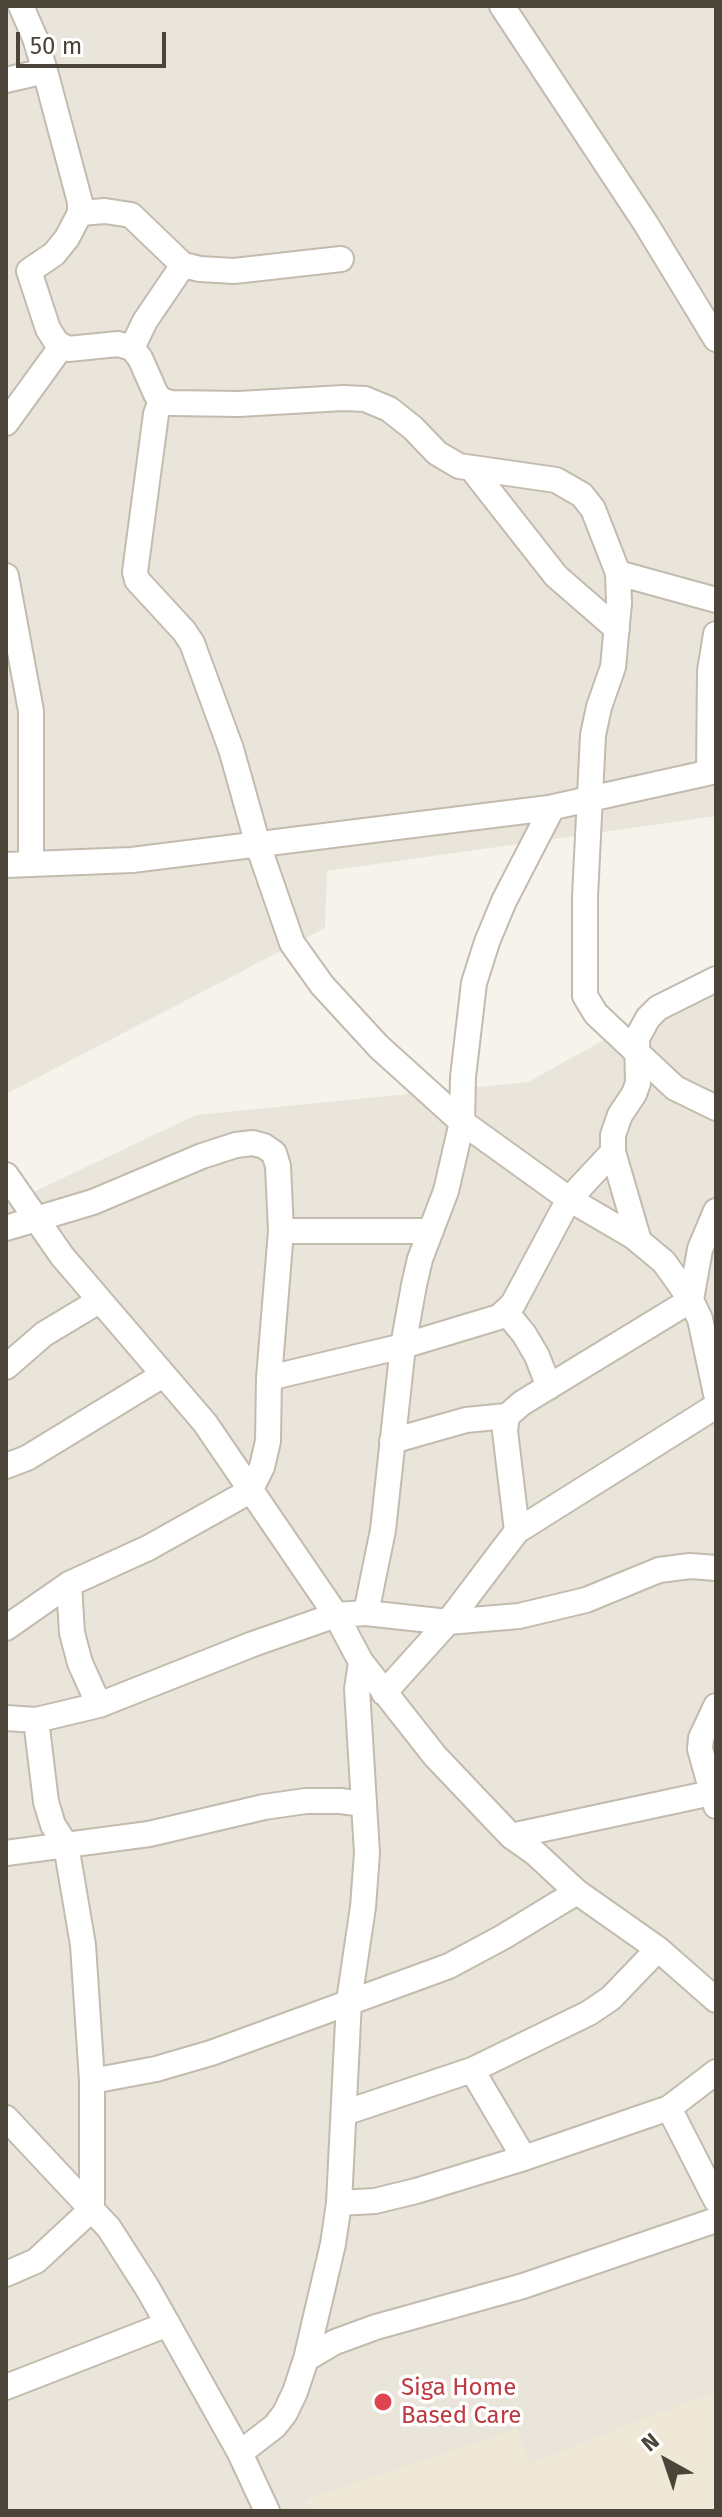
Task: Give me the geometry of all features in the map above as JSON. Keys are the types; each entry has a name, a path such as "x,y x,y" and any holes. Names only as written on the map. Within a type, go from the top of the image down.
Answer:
{"street":[{"path":"21,6 45,71 78,192 80,213 67,238 54,254 18,271 48,329 61,347 84,349 118,344 132,348 161,400 156,414 135,572 137,580 192,643 231,749 281,917 304,963 379,1047 462,1122 569,1199 639,1241 672,1270 695,1310 716,1394"},
{"path":"502,6 646,224 716,339"},
{"path":"6,80 45,71"},
{"path":"80,213 105,211 131,215 183,265 217,272 341,259"},
{"path":"132,348 145,321 183,265"},
{"path":"11,410 61,347"},
{"path":"161,400 200,405 365,399 389,409 450,461 472,469 539,476 569,486 593,509 618,573 613,667 593,735 585,897 585,996 596,1014 675,1088 716,1108"},
{"path":"472,469 556,576 617,629"},
{"path":"618,573 716,600"},
{"path":"6,576 12,631 31,711 31,863"},
{"path":"6,865 132,860 552,808 712,771 710,671 716,634"},
{"path":"366,1613 383,1530 403,1346 417,1272 446,1191 462,1122 463,1077 474,983 504,901 552,808"},
{"path":"639,1241 613,1152 615,1127 638,1083 636,1052 641,1029 658,1008 716,979"},
{"path":"6,1228 93,1202 223,1148 253,1143 264,1146 274,1153 278,1166 281,1231 269,1378 268,1441 262,1467 250,1491 148,1548 69,1584 6,1628"},
{"path":"269,1378 403,1346 499,1317 506,1312 569,1199 613,1152"},
{"path":"6,1175 62,1256 205,1423 336,1615 361,1662 435,1756 511,1836 535,1853 577,1892 713,1988"},
{"path":"695,1310 700,1249 716,1211"},
{"path":"281,1231 431,1231"},
{"path":"392,1441 466,1420 507,1416 549,1387 716,1300"},
{"path":"6,1367 44,1334 99,1301"},
{"path":"506,1312 537,1356 549,1387"},
{"path":"6,1466 27,1458 163,1375"},
{"path":"384,1693 448,1622 517,1531 716,1406"},
{"path":"507,1416 505,1431 517,1531"},
{"path":"6,1718 36,1720 99,1705 336,1615 366,1613 448,1622 519,1616 586,1600 667,1568 716,1568"},
{"path":"69,1584 72,1633 80,1663 99,1705"},
{"path":"240,2453 275,2426 285,2413 306,2359 333,2244 339,2203 349,2001 363,1907 367,1853 357,1689 361,1662"},
{"path":"511,1836 715,1797 700,1749 701,1738 716,1706"},
{"path":"6,2274 36,2261 92,2209 92,2081 83,1945 66,1845 49,1813 36,1720"},
{"path":"6,1853 149,1834 264,1807 306,1801 364,1804"},
{"path":"92,2081 156,2069 211,2053 449,1966 577,1892"},
{"path":"344,2113 472,2070 589,2013 626,1985 658,1949"},
{"path":"472,2070 524,2158"},
{"path":"339,2203 375,2201 416,2191 669,2108 716,2072"},
{"path":"669,2108 716,2200"},
{"path":"6,2118 118,2241 240,2453 267,2511"},
{"path":"306,2359 335,2342 376,2327 523,2286 716,2220"},
{"path":"6,2387 168,2324"}],"shaded area":[{"path":"6,6 716,6 716,816 327,871 325,928 6,1094"},
{"path":"716,978 716,2511 6,2511 6,1205 196,1115 528,1082"},
{"path":"716,2391 716,2511 312,2511 305,2500 517,2429 528,2464"}],"place":[{"name":"Siga Home Based Care","path":"383,2402"}]}
